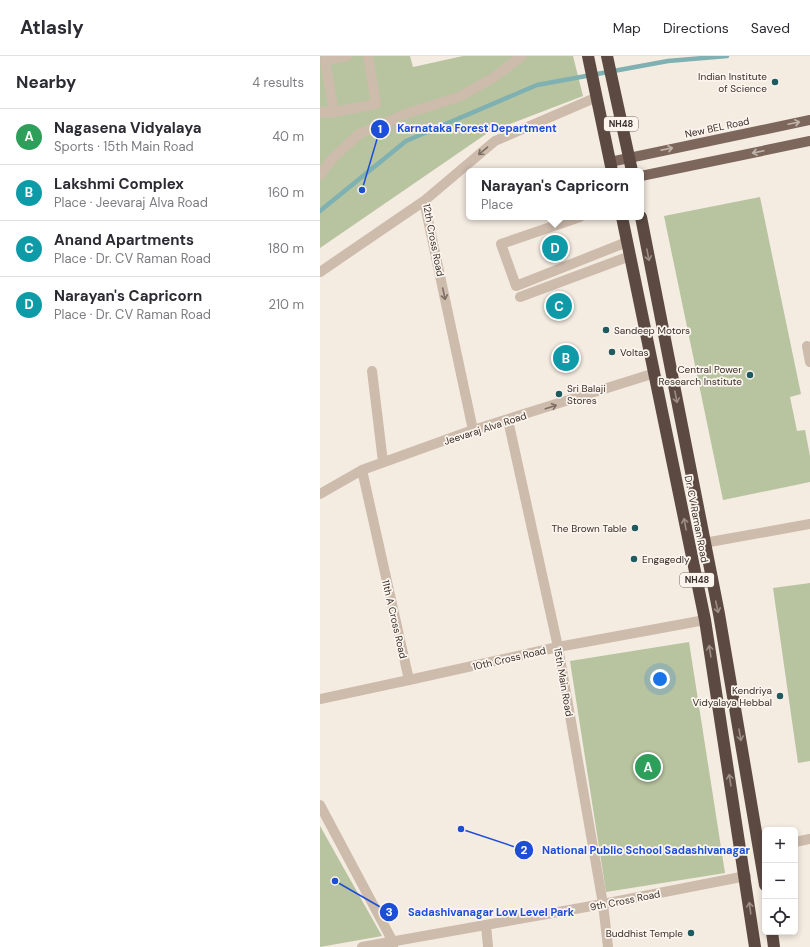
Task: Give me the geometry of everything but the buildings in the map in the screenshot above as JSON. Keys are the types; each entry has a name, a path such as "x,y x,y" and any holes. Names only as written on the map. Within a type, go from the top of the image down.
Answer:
{"highway":[{"name":"NH48","path":"588,56 611,166"},
{"name":"NH48","path":"608,60 631,168"},
{"name":"Dr. CV Raman Road","path":"623,220 705,620 746,876 755,947"},
{"name":"Dr. CV Raman Road","path":"642,220 719,614 762,846"},
{"path":"772,935 774,947"}],"main road":[{"name":"New BEL Road","path":"611,166 629,157 810,120"},
{"path":"644,175 810,141"}],"street":[{"path":"334,112 325,60 347,56"},
{"path":"320,112 334,112 376,104 368,56"},
{"path":"320,175 332,159 359,134 408,113 459,97 493,78 522,56"},
{"name":"12th Cross Road","path":"473,430 424,201 495,141 596,97"},
{"path":"320,272 424,201"},
{"path":"571,220 501,244 516,286 627,242"},
{"path":"520,298 630,256"},
{"path":"807,346 810,362"},
{"path":"372,371 384,462"},
{"name":"Jeevaraj Alva Road","path":"320,494 362,470 384,462 473,430 655,373"},
{"name":"15th Main Road","path":"508,420 558,647 604,904 608,947"},
{"name":"11th A Cross Road","path":"362,470 409,680"},
{"path":"704,543 810,524"},
{"name":"10th Cross Road","path":"409,680 558,647 705,620"},
{"path":"320,699 409,680"},
{"path":"320,805 393,944"},
{"path":"798,841 810,839"},
{"name":"9th Cross Road","path":"362,947 393,944 746,876"},
{"path":"486,925 488,947"}],"green space":[{"path":"320,56 410,56 413,67 463,56 573,56 583,96 489,132 320,248"},
{"path":"760,197 801,394 790,397 797,431 805,430 810,456 810,482 723,500 664,216"},
{"path":"810,583 810,761 798,763 773,588"},
{"path":"689,642 725,873 606,892 570,661"},
{"path":"320,826 382,936 320,947"}],"waterway":[{"path":"320,211 406,141 537,85 668,61 727,56"}],"place":[{"name":"Indian Institute of Science","path":"775,82"},
{"name":"Karnataka Forest Department","path":"362,190"},
{"name":"Narayan's Capricorn","path":"555,248"},
{"name":"Anand Apartments","path":"559,306"},
{"name":"Sandeep Motors","path":"606,330"},
{"name":"Voltas","path":"612,352"},
{"name":"Lakshmi Complex","path":"566,358"},
{"name":"Central Power Research Institute","path":"750,375"},
{"name":"Sri Balaji Stores","path":"559,394"},
{"name":"The Brown Table","path":"635,528"},
{"name":"Engagedly","path":"634,559"},
{"name":"Kendriya Vidyalaya Hebbal","path":"780,696"},
{"name":"Nagasena Vidyalaya","path":"648,767"},
{"name":"National Public School Sadashivanagar","path":"461,829"},
{"name":"Sadashivanagar Low Level Park","path":"335,881"},
{"name":"Buddhist Temple","path":"691,933"}]}
